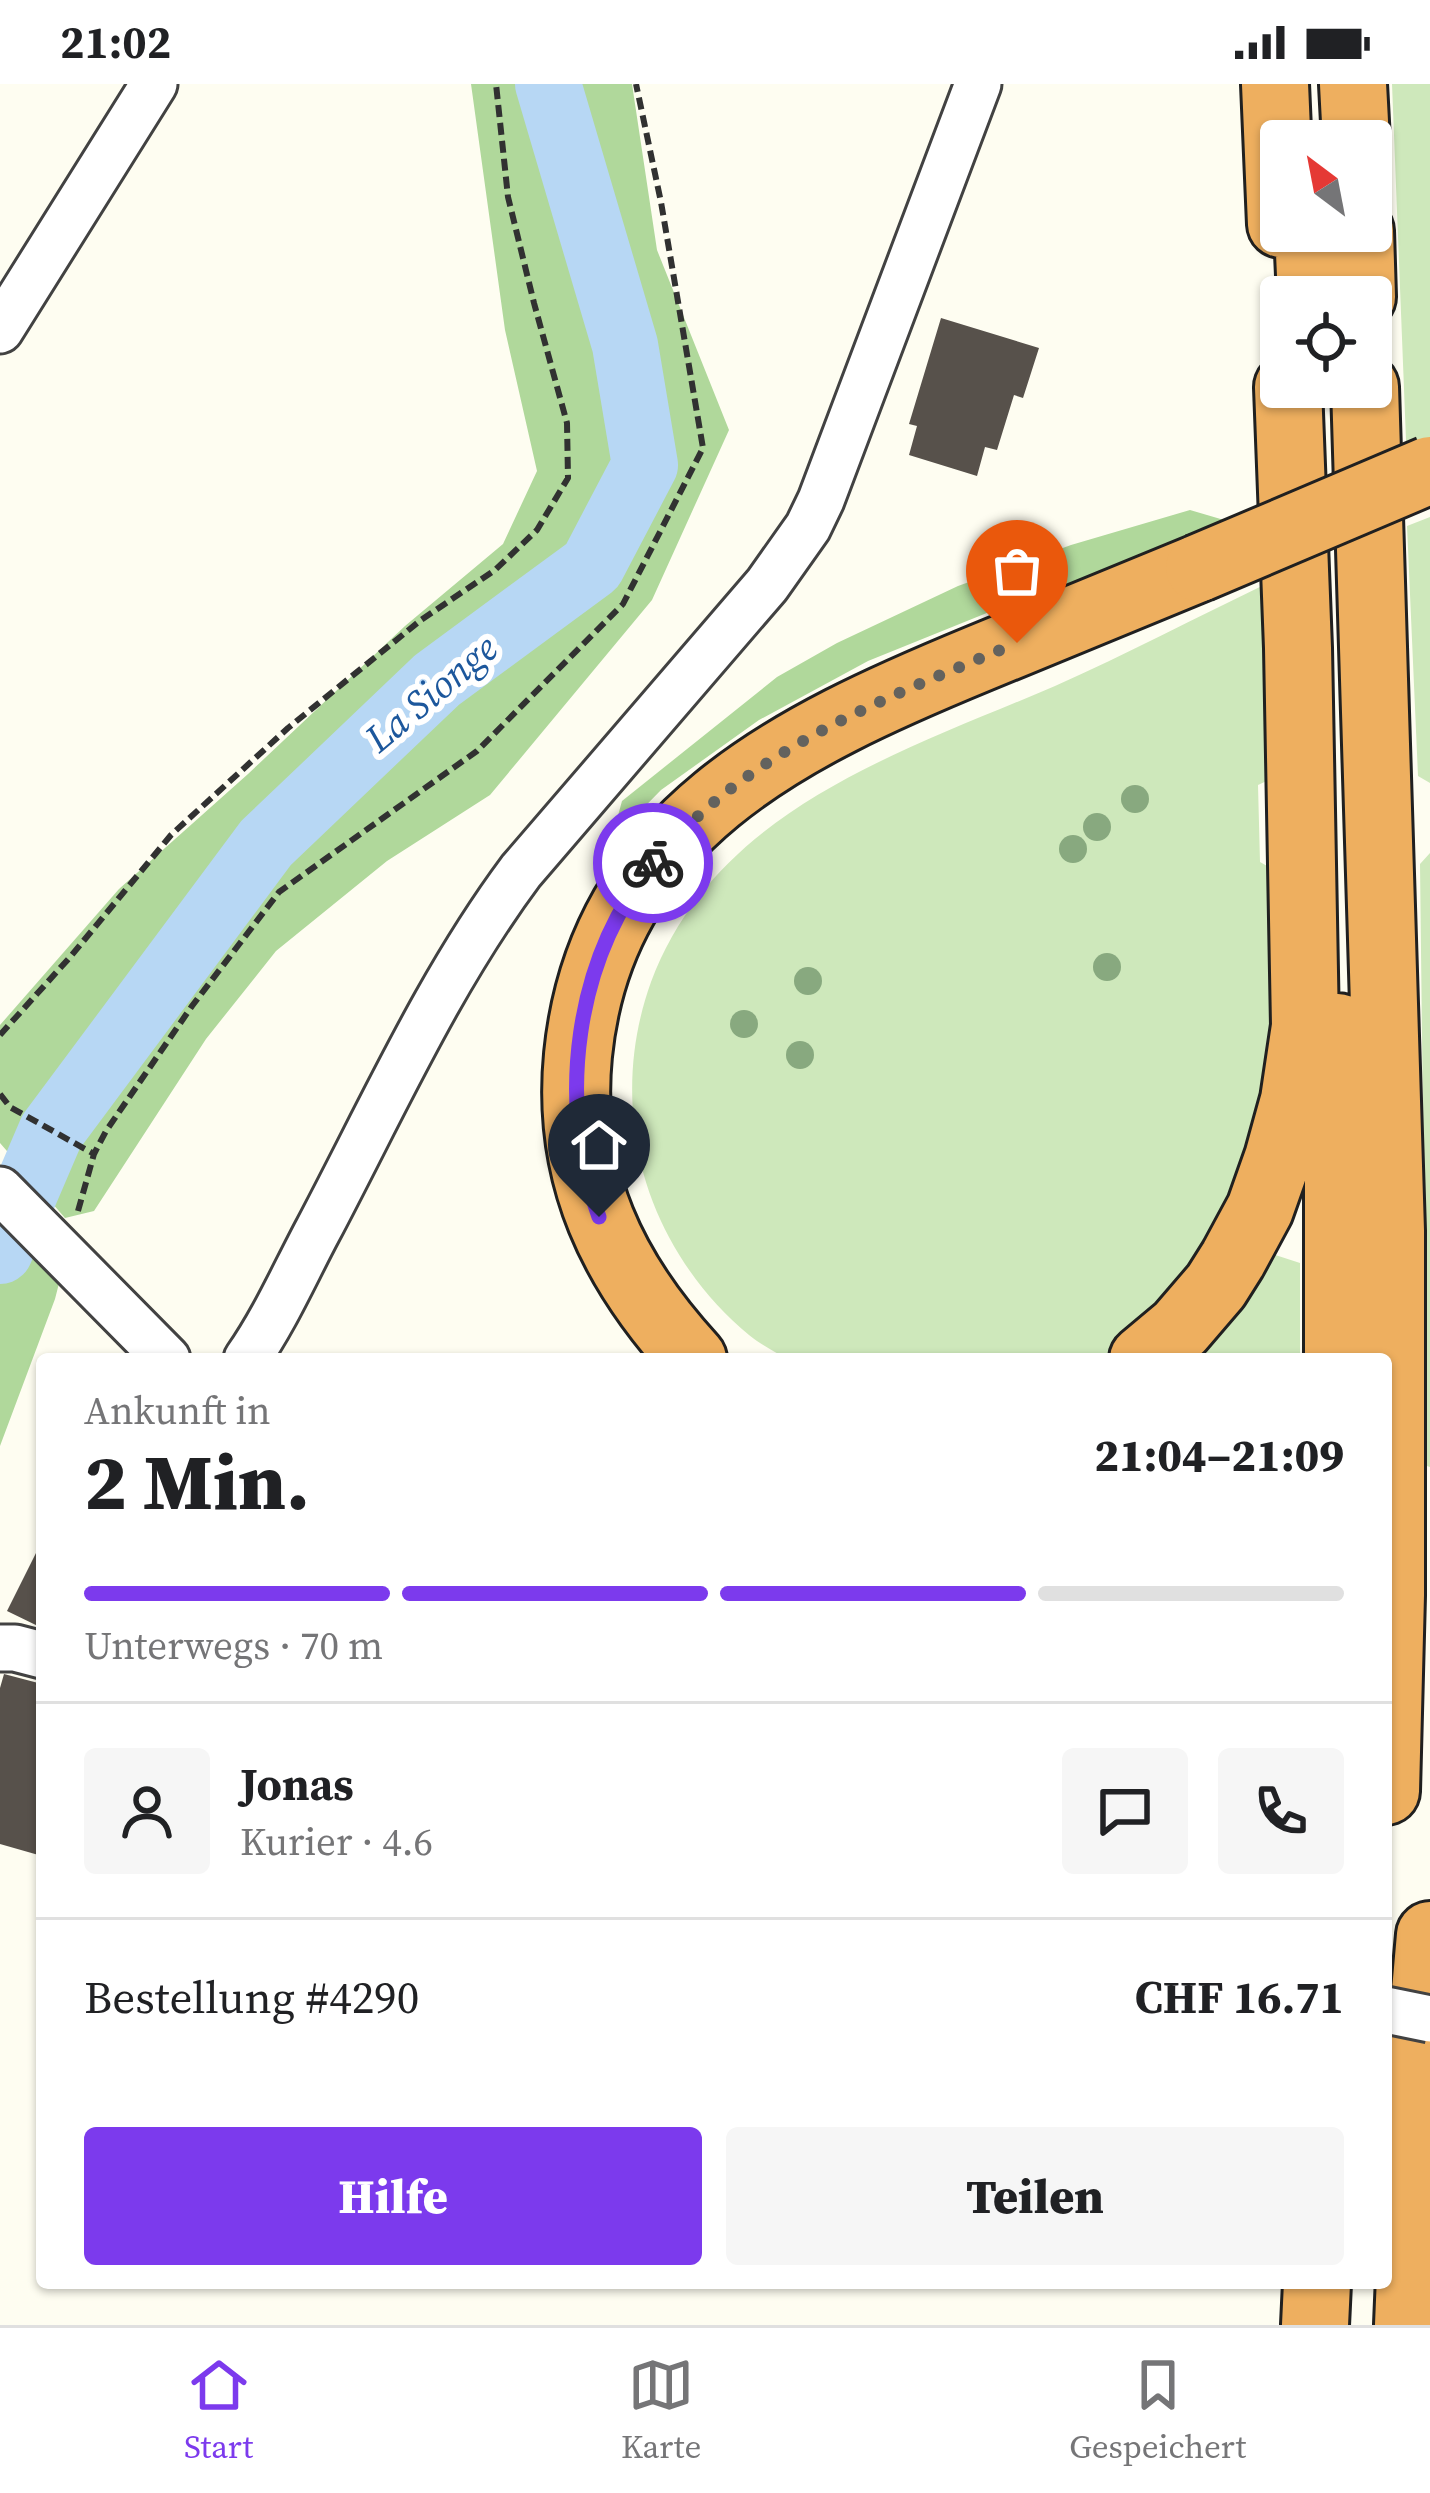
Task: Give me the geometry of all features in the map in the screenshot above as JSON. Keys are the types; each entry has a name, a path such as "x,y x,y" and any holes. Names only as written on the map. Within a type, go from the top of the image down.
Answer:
{"highway":[{"path":"1275,84 1277,120"},
{"path":"1301,84 1303,120"},
{"path":"1353,84 1355,120"},
{"path":"1150,1353 1201,1304 1240,1248 1267,1190 1294,1100 1305,1027 1289,408"},
{"path":"1316,408 1338,935 1338,1353"},
{"path":"1366,408 1391,1353"},
{"path":"735,1353 697,1318 655,1262 632,1215 616,1166 608,1087 613,1033 628,976 650,926 682,878 752,810 812,771 1430,470"},
{"path":"688,1353 649,1310 610,1244 591,1195 577,1117 578,1052 590,986 610,932 634,888 665,848 705,808 764,763 890,696 1430,502"},
{"path":"1408,2325 1419,2060 1430,1936"},
{"path":"1314,2289 1315,2324"},
{"path":"1366,2325 1368,2289"}],"street":[{"path":"0,330 154,84"},
{"path":"250,1353 450,978 492,909 766,586 808,527 978,84"},
{"path":"0,1190 161,1353"},
{"path":"1392,2011 1430,2019"}],"path":[{"path":"0,1035 171,835 305,714 421,620 495,570 536,530 568,478 567,423 508,197 496,84"},
{"path":"66,1256 94,1154 106,1131 192,1006 279,892 477,751 622,604 703,448 636,84"},
{"path":"0,1094 10,1107 94,1154"}],"green space":[{"path":"471,84 632,84 657,250 729,430 652,600 490,795 387,861 276,951 206,1039 94,1211 65,1218 0,1143 0,1025 119,889 405,626 503,544 537,471 505,330"},
{"path":"1392,84 1430,84 1430,454 1407,465"},
{"path":"1190,510 1224,520 1172,548 1014,602 868,661 759,720 661,790 611,841 622,801 777,677 958,586 1071,545"},
{"path":"1430,517 1430,783 1418,776 1407,526"},
{"path":"1268,583 1275,777 1258,785 1260,862 1276,871 1279,990 1249,1172 1157,1319 1111,1353 777,1353 726,1314 705,1291 671,1240 647,1185 634,1125 632,1088 640,1018 651,982 681,922 720,872 766,830 876,763 1082,674"},
{"path":"1430,853 1430,1467 1420,864"},
{"path":"0,1190 66,1256 55,1299 0,1446"},
{"path":"1263,1251 1300,1263 1300,1353 1173,1353"}],"building":[{"path":"941,318 1039,348 1023,398 1014,395 997,450 985,447 977,476 909,455 917,426 909,424"},
{"path":"36,1553 36,1625 7,1611"},
{"path":"4,1674 36,1682 36,1854 0,1844 0,1688"}],"waterway":[{"name":"La Sionge","path":"0,1251 51,1132 266,843 437,680 592,566 645,465 625,345 548,84"}],"way so far":[{"path":"653,863 705,808 790,747 890,696 1017,643"}],"route":[{"path":"599,1217 577,1117 580,1037 590,986 610,932 653,863"}]}
